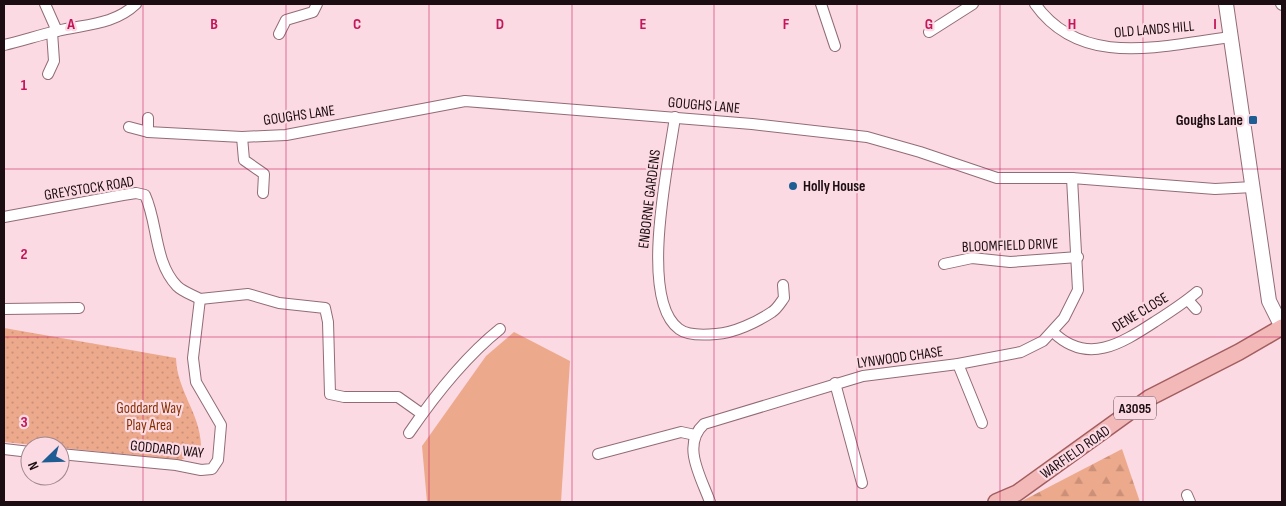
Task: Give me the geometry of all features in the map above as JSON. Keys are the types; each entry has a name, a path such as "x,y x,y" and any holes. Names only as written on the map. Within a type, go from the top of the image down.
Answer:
{"main road":[{"name":"WARFIELD ROAD","path":"996,502 1017,493 1149,398 1239,352 1282,327"}],"street":[{"path":"45,4 55,32 54,62 48,74"},
{"path":"4,44 108,22 128,12 136,4"},
{"path":"279,34 286,20 313,12 317,4"},
{"path":"822,4 835,46"},
{"path":"929,32 973,4"},
{"name":"OLD LANDS HILL","path":"1035,4 1055,26 1077,39 1105,48 1127,49 1231,37"},
{"path":"1226,4 1269,301 1282,327"},
{"name":"GOUGHS LANE","path":"129,127 148,132 242,137 286,135 465,101 675,118 866,137 920,152 997,178 1072,178 1215,189 1253,188"},
{"path":"148,118 148,132"},
{"name":"ENBORNE GARDENS","path":"675,118 658,234 657,271 667,312 679,329 697,335 718,334 735,330 774,312 784,298 783,285"},
{"path":"242,137 244,160 264,174 263,193"},
{"name":"LYNWOOD CHASE","path":"695,435 704,424 835,383 864,376 958,364 1021,352 1043,341 1064,318 1078,290 1078,257 1072,178"},
{"name":"GREYSTOCK ROAD","path":"4,217 123,195 136,193 145,195 150,208 157,243 168,275 178,287 200,299"},
{"name":"BLOOMFIELD DRIVE","path":"944,264 972,258 1010,262 1078,257"},
{"name":"DENE CLOSE","path":"1053,332 1066,343 1078,348 1100,350 1126,341 1197,292"},
{"path":"200,299 248,294 280,303 325,308 328,322 330,394 344,397 398,397 422,414"},
{"name":"GODDARD WAY","path":"70,455 176,465 201,470 212,468 218,460 221,425 196,382 193,358 200,299"},
{"name":"DENE CLOSE","path":"1188,300 1196,309"},
{"path":"4,309 79,308"},
{"path":"409,433 422,414 477,347 500,329"},
{"path":"958,364 982,422"},
{"path":"835,383 862,483"},
{"path":"598,454 681,432 695,435 692,448 710,502"},
{"path":"4,449 20,451"}],"green space":[{"name":"Goddard Way Play Area","path":"4,328 176,358 180,381 197,423 201,445 193,454 181,460 70,449 70,436 20,436 20,444 4,442"},
{"path":"514,332 570,361 561,502 427,502 422,446 486,356"},
{"path":"1122,449 1140,502 1020,502"}],"place":[{"name":"Goughs Lane","path":"1253,120"},
{"name":"Holly House","path":"793,186"}]}
